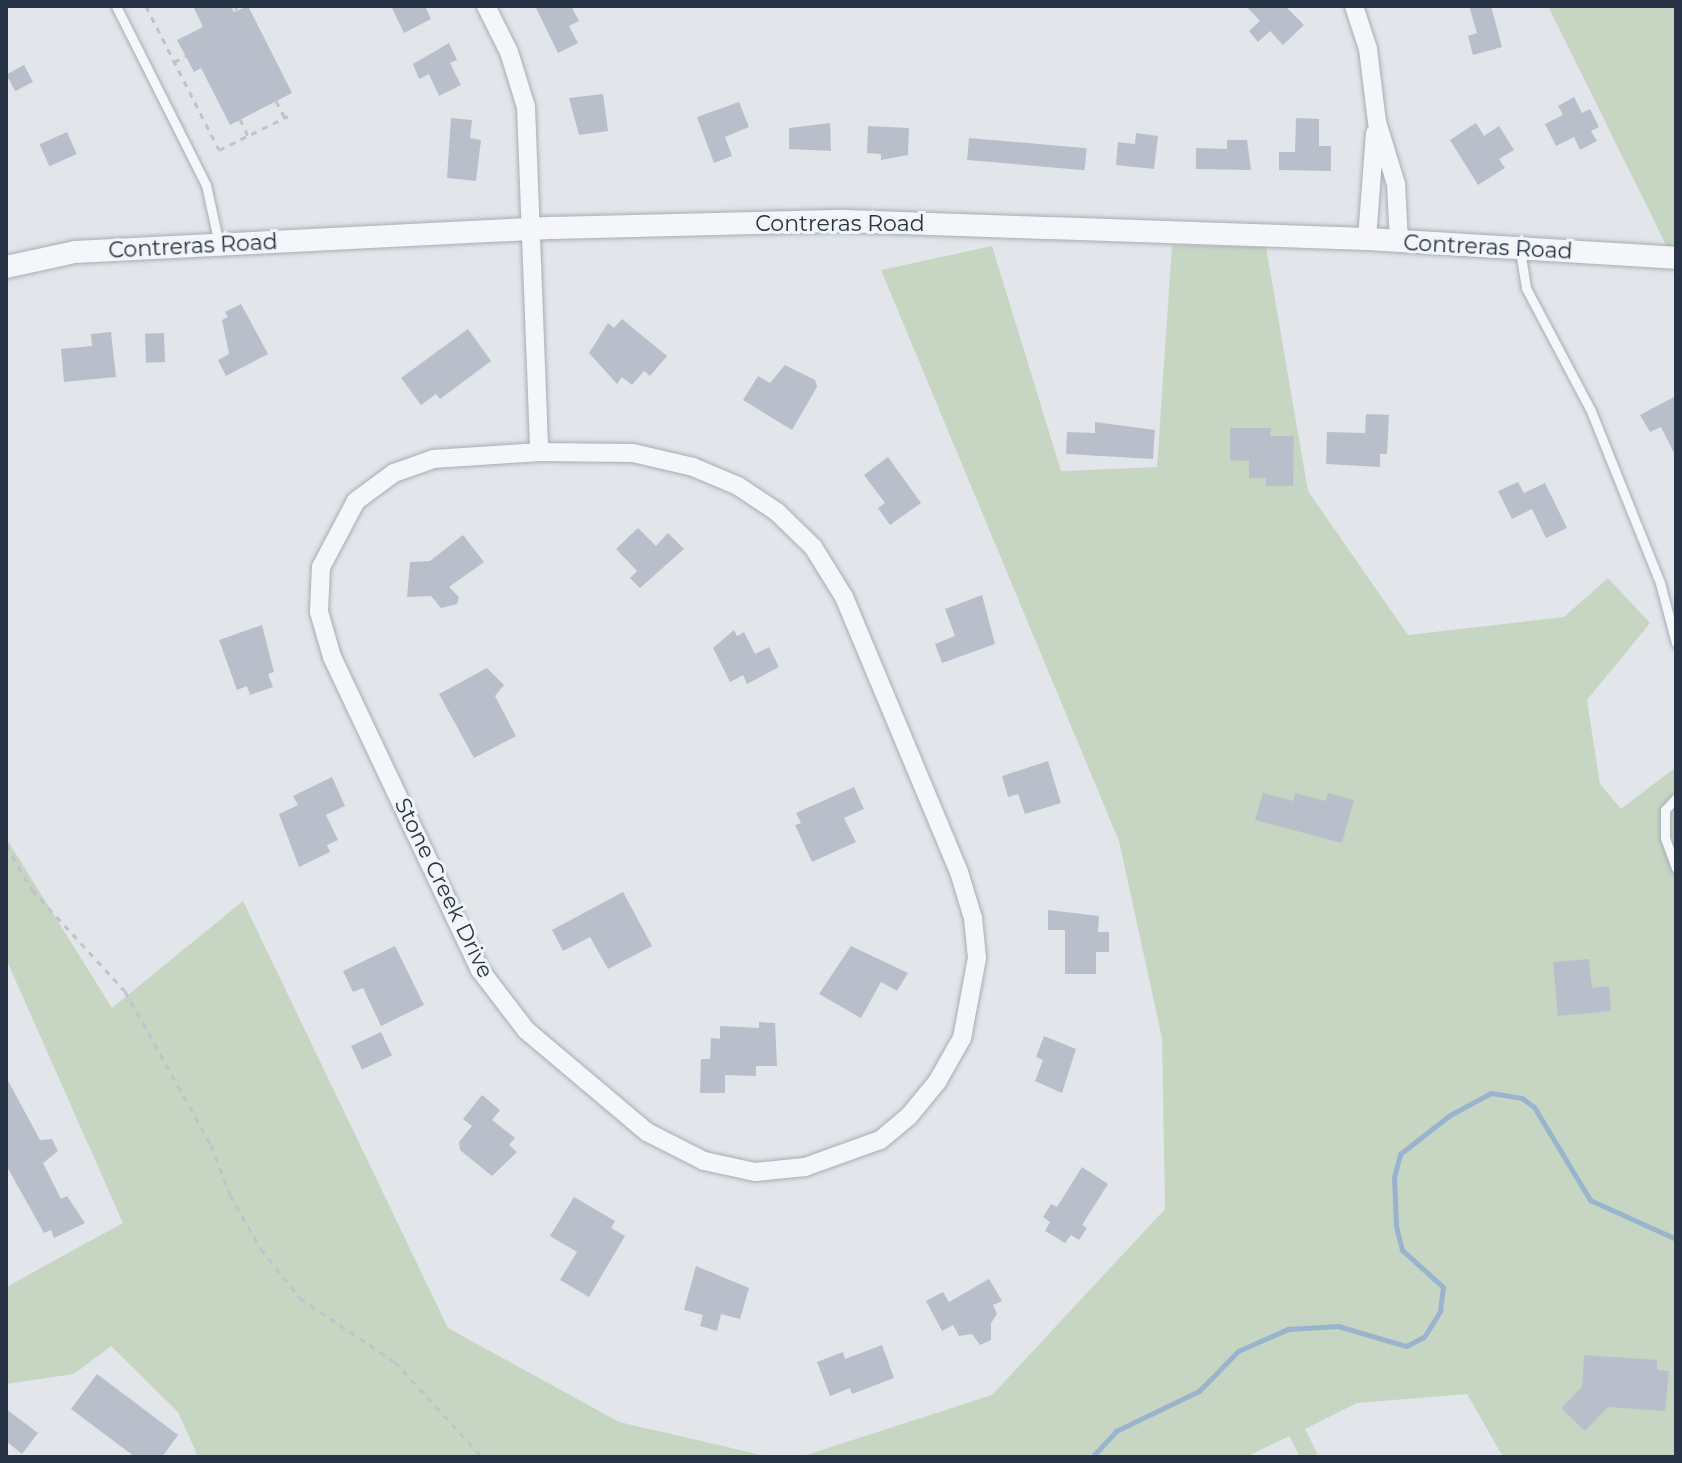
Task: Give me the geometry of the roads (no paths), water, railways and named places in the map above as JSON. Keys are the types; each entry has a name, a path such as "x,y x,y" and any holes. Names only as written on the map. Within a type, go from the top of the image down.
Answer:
{"street":[{"path":"486,6 509,52 526,107 539,452"},
{"path":"1354,6 1368,49 1377,122 1396,184 1399,241"},
{"path":"1367,239 1377,122"},
{"name":"Contreras Road","path":"6,267 75,252 219,244 532,229 845,221 1367,239 1676,258"},
{"name":"Stone Creek Drive","path":"539,452 633,453 693,467 738,486 777,512 813,547 844,597 959,872 973,918 977,958 962,1038 937,1082 909,1116 880,1140 805,1167 755,1172 704,1161 647,1132 526,1030 480,970 332,657 319,612 321,567 356,501 394,473 434,459 539,452"}],"lane":[{"path":"116,6 206,185 219,244"},
{"path":"1520,250 1526,288 1591,411 1660,583 1676,643"},
{"path":"1676,798 1665,810 1665,838 1676,868"}],"waterway":[{"path":"1092,1457 1116,1431 1199,1391 1238,1351 1288,1329 1338,1326 1406,1346 1424,1337 1440,1311 1443,1287 1402,1250 1396,1226 1394,1177 1400,1154 1450,1115 1491,1093 1522,1098 1534,1107 1590,1200 1676,1239"}]}
